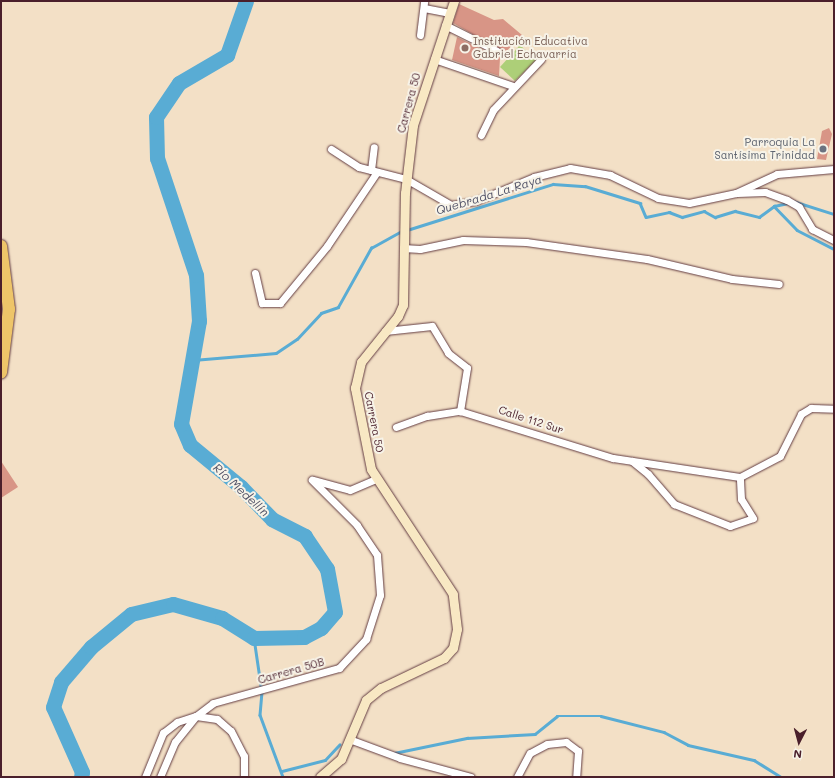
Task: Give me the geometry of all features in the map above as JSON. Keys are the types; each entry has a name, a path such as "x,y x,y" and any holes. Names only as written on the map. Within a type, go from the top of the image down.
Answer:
{"highway":[{"path":"1,246 8,295 6,352 1,372"}],"main road":[{"name":"Carrera 50","path":"325,776 341,759 366,700 372,693 444,658 453,648 457,628 453,594 376,479 356,400 356,374 370,347 385,332 403,305 403,231 406,179 413,125 454,1"}],"street":[{"path":"420,35 424,4 449,13"},
{"path":"445,25 497,51"},
{"path":"434,59 513,86"},
{"path":"481,135 490,114 513,86 541,59"},
{"path":"254,273 262,303 280,303 318,258 374,171 374,147"},
{"path":"331,149 374,171 406,179 451,205 476,201 534,177 570,168 610,175 658,198 689,203 736,193 765,192 787,200 799,207 812,229 834,240"},
{"path":"736,193 777,174 834,169"},
{"path":"404,248 420,250 463,240 526,242 647,259 724,278 779,284"},
{"path":"385,332 432,326 448,353 467,368 460,411 427,416 396,427"},
{"path":"630,460 648,474 674,504 730,526 753,518 741,499 740,477 780,456 801,414 811,408 834,408"},
{"name":"Calle 112 Sur","path":"460,411 613,458 740,477"},
{"name":"Carrera 50B","path":"160,777 175,742 196,716 213,703 339,668 366,639 380,595 377,555 358,525 312,480 350,490 376,479"},
{"path":"145,777 163,733 177,722 196,716 217,719 231,731 244,756 244,777"},
{"path":"349,739 400,758 471,777"},
{"path":"517,777 533,750 566,742 578,751 576,777"}],"green space":[{"path":"520,45 536,60 515,81 500,67"}],"building":[{"path":"459,4 494,20 503,19 522,35 500,58 499,76 452,60 457,37 495,56 502,51 453,23"},
{"name":"Parroquia La Santísima Trinidad","path":"829,128 832,134 826,160 817,159 822,131"},
{"path":"1,461 18,487 1,498"}],"waterway":[{"name":"Río Medellín","path":"81,777 82,772 53,707 61,682 91,647 131,614 173,604 222,618 254,638 304,637 321,628 335,612 327,569 305,536 272,519 241,487 190,445 181,424 199,321 196,275 157,158 156,117 179,83 227,55 246,1"},
{"name":"Quebrada La Raya","path":"407,230 553,184 585,186 640,203 646,217 669,212 682,217 704,211 715,217 735,211 759,217 774,206 797,230 834,249"},
{"path":"793,201 834,214"},
{"path":"774,206 788,203"},
{"name":"Quebrada La Raya","path":"193,360 276,353 297,339 321,313 338,307 371,248 402,231"},
{"path":"254,638 262,692 260,715 283,777"},
{"path":"394,753 467,738 535,734 557,716 601,716 664,732 688,745 754,760 781,777"},
{"path":"282,771 325,760 339,745"}],"place":[{"name":"Institución Educativa Gabriel Echavarría","path":"465,48"},
{"name":"Parroquia La Santísima Trinidad","path":"823,149"}]}
